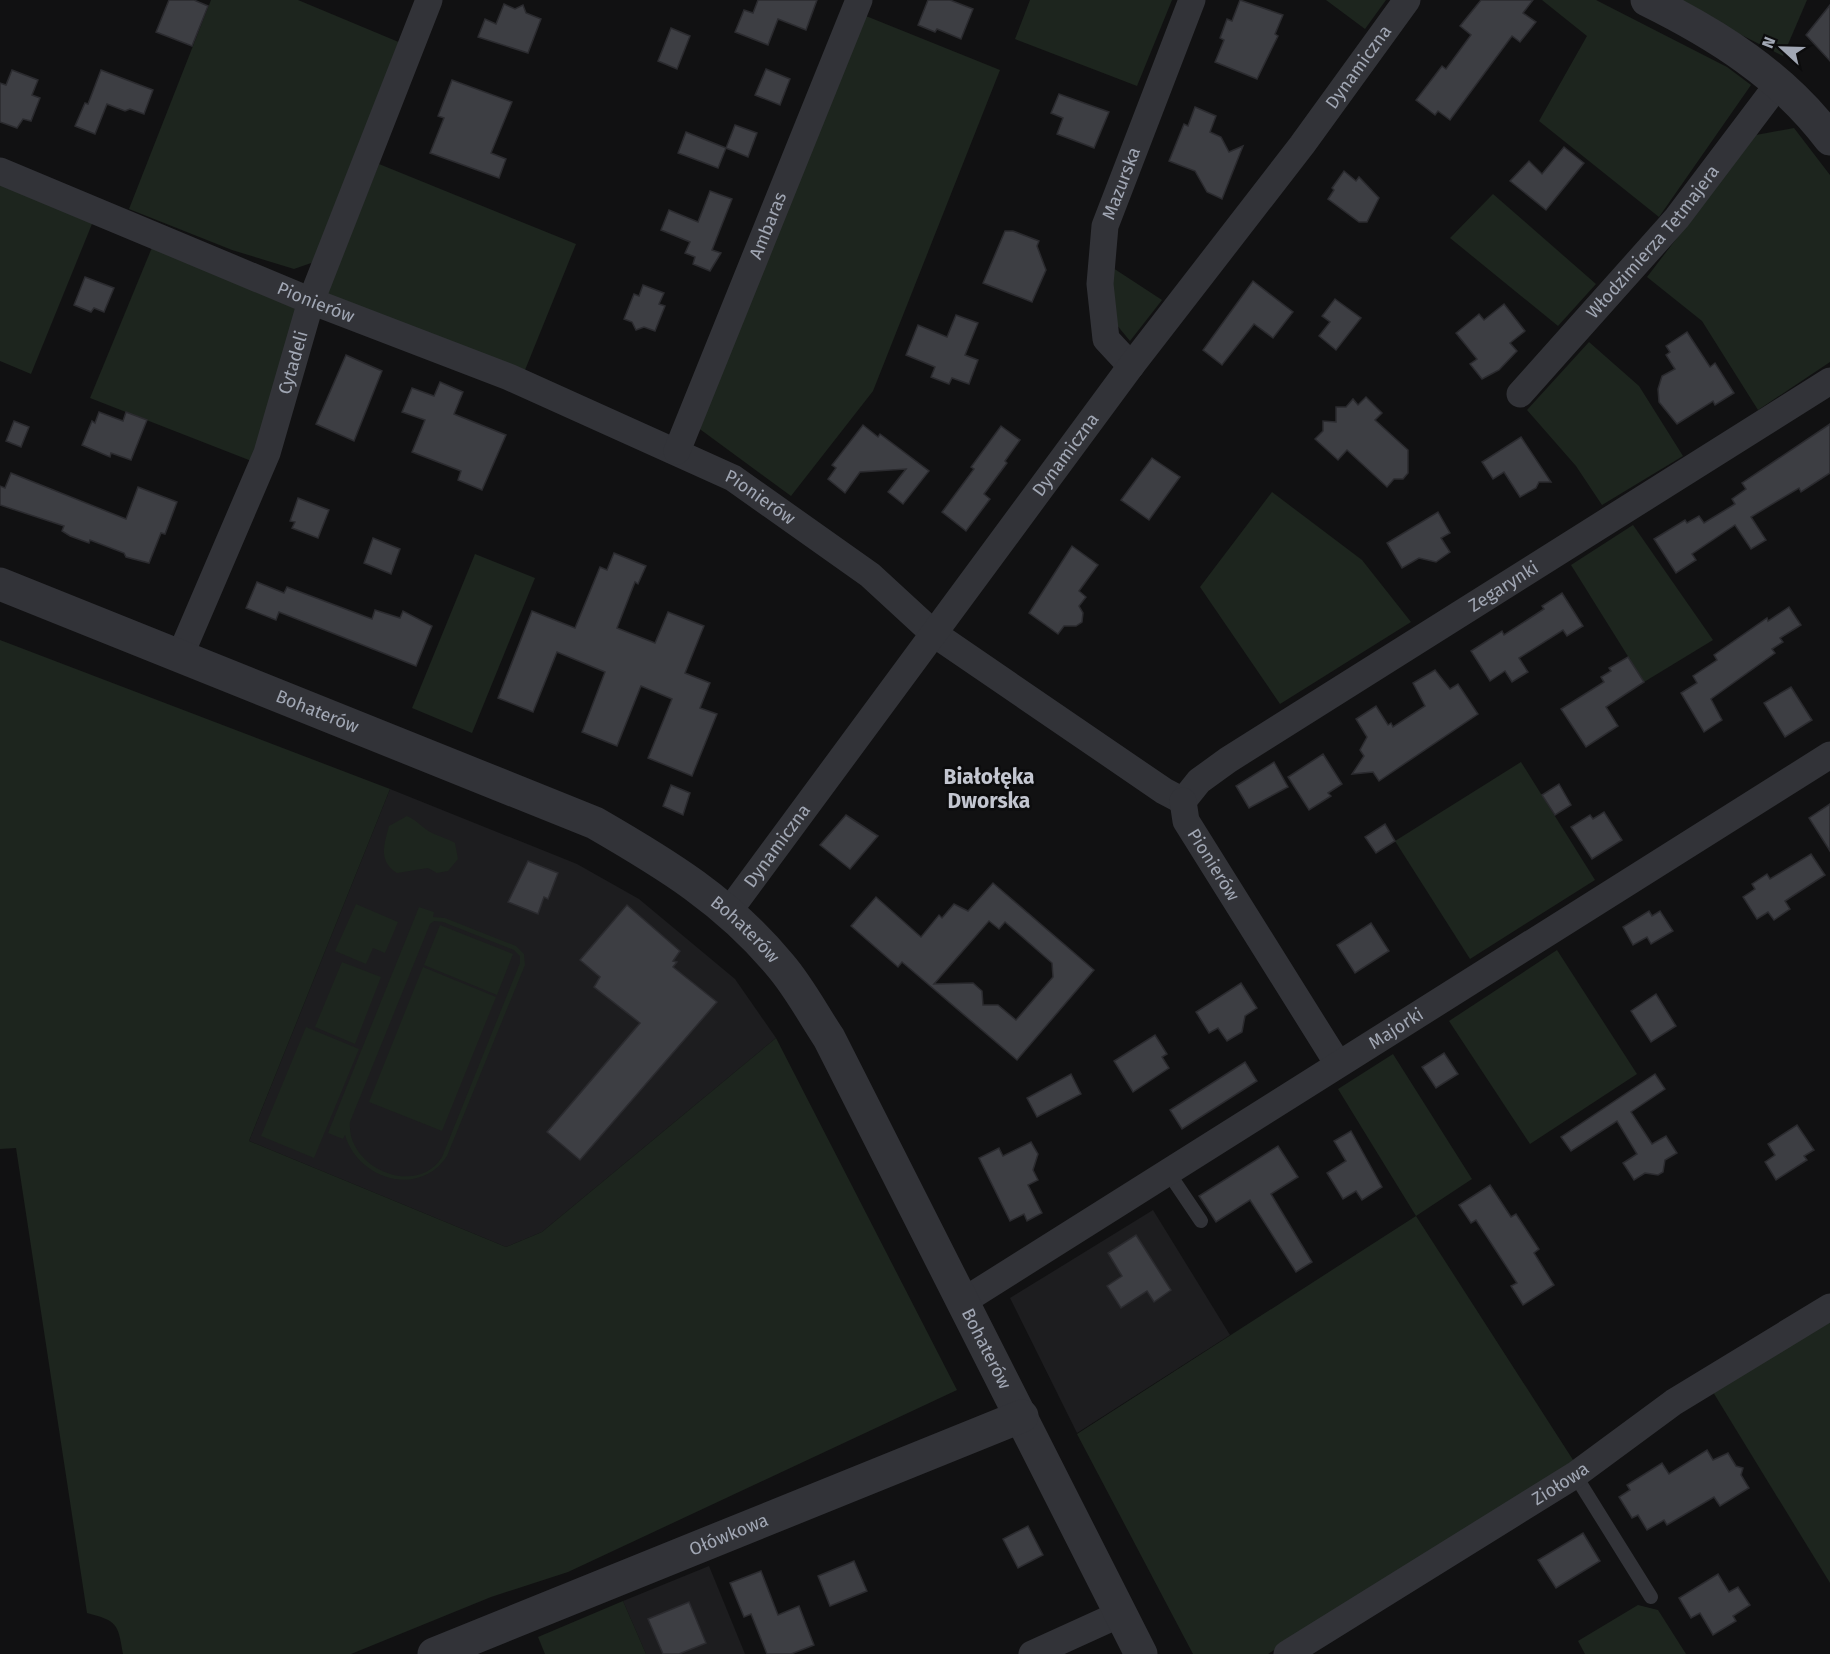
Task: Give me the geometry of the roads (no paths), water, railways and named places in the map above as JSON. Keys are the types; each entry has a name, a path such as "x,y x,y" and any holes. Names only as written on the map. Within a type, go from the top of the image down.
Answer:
{"street":[{"name":"Cytadeli","path":"180,656 267,453 311,301 429,0"},
{"name":"Ambaras","path":"677,451 859,0"},
{"name":"Mazurska","path":"1131,366 1106,339 1100,284 1105,226 1192,0"},
{"name":"Dynamiczna","path":"729,911 1131,366 1302,145 1407,0"},
{"path":"1647,0 1695,24 1779,83 1812,114 1830,139"},
{"name":"Włodzimierza Tetmajera","path":"1520,394 1677,218 1779,83"},
{"name":"Pionierów","path":"0,171 311,301 509,377 733,478 870,574 933,633 1164,791 1183,801 1186,821 1338,1064"},
{"name":"Zegarynki","path":"1183,801 1199,781 1228,760 1830,381"},
{"name":"Bohaterów","path":"0,584 595,823 672,867 729,911 781,966 829,1038 1141,1654"},
{"name":"Majorki","path":"962,1302 1830,755"},
{"name":"Ziołowa","path":"1287,1654 1575,1475 1674,1402 1830,1307"},
{"name":"Ołówkowa","path":"434,1654 1022,1416"},
{"path":"1032,1654 1120,1614"}],"lane":[{"path":"1168,1172 1201,1221"},
{"path":"1575,1475 1651,1597"}],"district":[{"name":"Białołęka Dworska","path":"989,789"}]}
